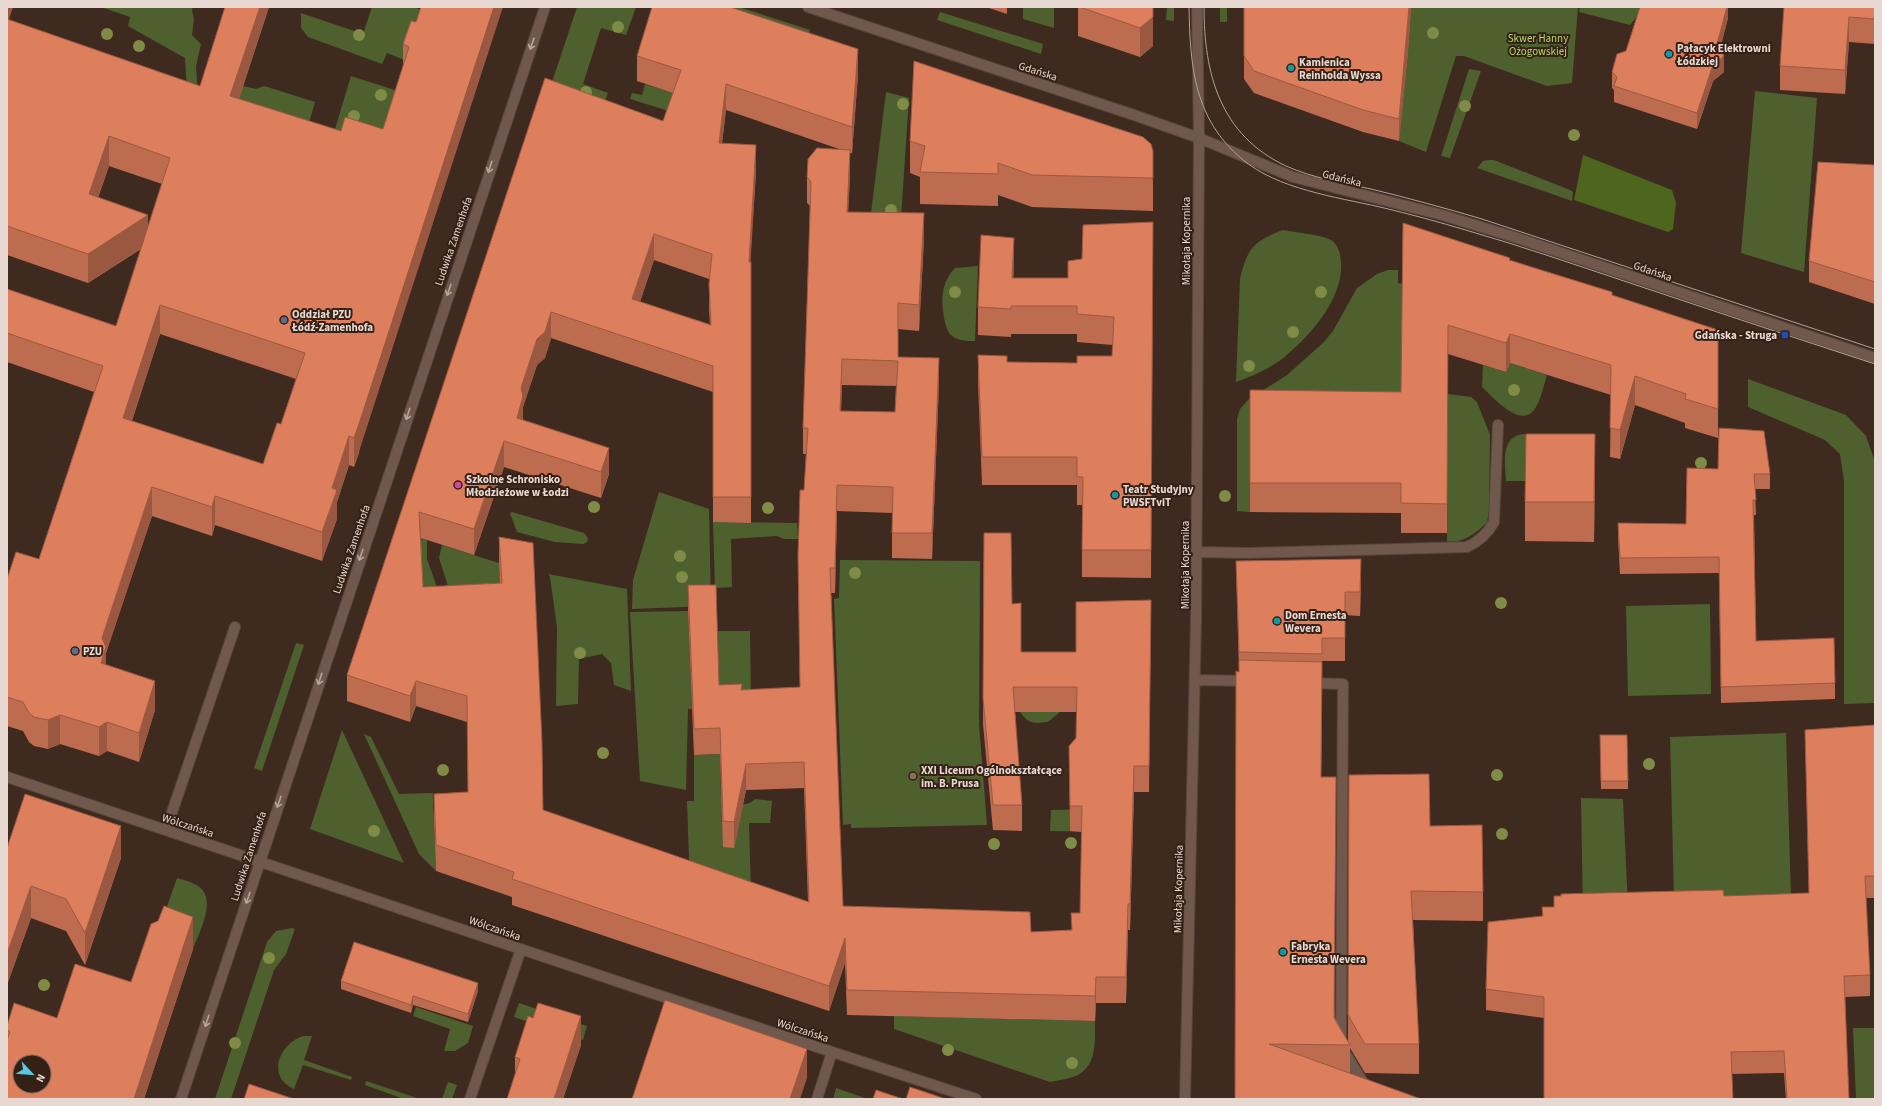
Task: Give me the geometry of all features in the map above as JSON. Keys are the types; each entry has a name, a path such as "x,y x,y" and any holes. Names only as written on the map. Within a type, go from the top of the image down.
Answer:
{"street":[{"name":"Ludwika Zamenhofa","path":"181,1099 544,7"},
{"name":"Gdańska","path":"808,7 1198,138 1294,177 1442,215 1511,236 1875,358"},
{"name":"Mikołaja Kopernika","path":"1185,1099 1197,552 1197,7"},
{"path":"1197,552 1249,554 1467,547 1474,544 1490,530 1494,522 1498,425"},
{"path":"166,830 235,627"},
{"path":"1195,680 1259,681"},
{"path":"1297,683 1343,684 1341,1046 1364,1084 1359,1099"},
{"name":"Wólczańska","path":"7,777 520,949 976,1099"},
{"path":"470,1099 520,949"},
{"path":"817,1099 832,1052"}],"green space":[{"path":"101,7 193,7 192,10 194,19 192,35 201,44 196,66 198,94 187,90 185,58 128,26 130,17"},
{"path":"372,7 414,7 421,10 407,61 387,53 382,64 308,37 301,28 301,13 363,34"},
{"path":"577,7 636,7 626,35 601,28 583,84 608,93 604,103 545,103"},
{"path":"702,7 739,7 810,30 806,42"},
{"path":"1023,7 1054,7 1054,28 1023,19"},
{"path":"1167,7 1174,7 1174,21 1166,20"},
{"path":"1220,7 1227,7 1227,22 1220,22"},
{"name":"Skwer Hanny Ożogowskiej","path":"1411,7 1578,7 1572,83 1547,86 1464,56 1456,56 1426,152 1399,141"},
{"path":"1580,7 1652,7 1643,9 1630,25 1579,12"},
{"path":"940,12 1043,44 1041,54 937,20"},
{"path":"1469,69 1481,71 1450,158 1441,156"},
{"path":"351,76 401,92 381,154 332,139"},
{"path":"645,84 718,107 688,117 630,99 632,93 642,95"},
{"path":"243,86 256,89 264,86 315,102 306,133 235,111"},
{"path":"1755,91 1817,98 1804,272 1741,253"},
{"path":"886,92 909,98 900,232 869,229"},
{"path":"1583,155 1672,190 1676,203 1673,229 1668,232 1574,200"},
{"path":"1494,160 1570,190 1573,192 1572,201 1477,168 1483,161"},
{"path":"1283,230 1327,238 1333,241 1337,246 1340,255 1341,269 1339,282 1334,296 1319,322 1299,344 1271,366 1236,382 1240,279 1245,260 1258,242"},
{"path":"978,266 975,341 959,340 951,335 945,321 942,303 944,286 955,268"},
{"path":"1388,270 1398,270 1398,283 1403,284 1401,422 1250,420 1250,512 1237,511 1237,419 1240,409 1248,400 1287,375 1323,343 1333,331 1357,288 1377,274"},
{"path":"1510,363 1547,375 1542,394 1537,405 1531,413 1525,416 1517,415 1510,411 1482,387 1483,365 1506,372"},
{"path":"1748,379 1846,415 1866,436 1874,459 1874,703 1844,704 1844,481 1840,454 1825,440 1748,407"},
{"path":"1448,394 1471,397 1477,402 1490,435 1489,510 1487,523 1469,537 1459,541 1447,541"},
{"path":"1524,434 1531,437 1526,481 1506,481 1505,459 1507,445 1516,436"},
{"path":"659,492 709,509 711,606 632,609 633,580"},
{"path":"512,512 584,533 588,538 587,542 583,544 555,542 517,532 510,513"},
{"path":"713,522 797,523 798,539 784,539 777,536 731,539 732,587 715,588"},
{"path":"419,537 427,540 427,559 444,607 423,609"},
{"path":"442,545 499,563 502,608 456,611 439,558"},
{"path":"840,560 980,561 979,724 987,825 851,828 851,824 843,825 834,599 839,598"},
{"path":"548,574 627,589 631,691 614,685 611,663 602,654 579,659 578,704 556,706 557,627 550,577"},
{"path":"1710,604 1711,694 1628,696 1626,606"},
{"path":"688,611 692,709 688,709 686,790 640,781 630,612"},
{"path":"717,631 750,631 751,699 719,711"},
{"path":"296,643 304,645 262,771 254,768"},
{"path":"1073,701 1048,722 1039,723 1029,721 1020,712 1050,712"},
{"path":"342,730 404,863 310,829"},
{"path":"1786,733 1791,896 1674,899 1670,737"},
{"path":"364,734 371,737 399,794 433,793 436,871 419,854"},
{"path":"720,754 721,796 739,804 747,804 755,799 772,801 770,823 749,823 751,892 690,887 687,801 694,801 694,755"},
{"path":"1581,798 1623,799 1628,908 1583,914"},
{"path":"1098,809 1113,832 1050,831 1051,810"},
{"path":"177,878 191,882 198,886 204,892 206,899 207,907 205,916 193,949 157,935"},
{"path":"292,928 295,929 286,954 274,970 231,1099 215,1099 267,942 276,931"},
{"path":"519,1003 587,1026 583,1040 514,1017"},
{"path":"416,1007 473,1026 468,1043 455,1051 444,1051 450,1029 413,1016"},
{"path":"894,1016 1095,1021 1094,1051 1089,1065 1084,1071 1078,1075 1050,1082 894,1029"},
{"path":"1853,1028 1875,1028 1875,1099 1856,1099"},
{"path":"303,1036 312,1036 304,1060 352,1077 351,1080 303,1065 294,1089 285,1084 280,1077 278,1069 282,1053 295,1040"},
{"path":"366,1081 420,1099 404,1099 365,1085"},
{"path":"448,1082 457,1085 452,1099 442,1099"},
{"path":"836,1088 868,1099 833,1099"}],"building":[{"path":"225,7 260,7 230,96 341,131 345,117 383,129 409,47 403,44 411,21 416,22 421,7 494,7 359,424 354,438 349,436 332,488 337,490 322,532 215,496 212,507 152,487 102,638 106,647 101,663 155,681 139,733 107,722 99,727 60,715 48,720 34,717 29,713 23,702 7,697 7,579 16,552 39,559 103,366 7,333 7,289 116,326 170,158 109,136 89,194 148,215 88,254 7,226 7,19 200,86","holes":["160,305 305,353 281,424 277,423 263,464 123,418"]},
{"path":"652,7 730,7 858,49 852,127 726,84 719,143 756,145 749,262 751,262 751,497 713,497 713,366 551,312 545,332 537,339 521,388 523,396 517,418 609,448 601,472 504,441 474,529 419,512 423,587 502,583 499,537 533,543 542,742 543,810 809,902 804,762 746,764 734,822 723,821 720,728 694,729 688,585 716,585 719,685 742,684 741,690 800,687 798,556 800,490 804,490 808,428 803,428 811,182 807,177 808,159 817,148 850,150 847,212 924,213 919,305 898,303 898,357 939,358 932,533 892,533 893,487 837,485 835,568 830,568 843,906 1030,912 1031,932 1072,930 1071,913 1080,913 1082,806 1070,806 1069,746 1076,738 1077,687 1013,687 1022,805 993,805 983,698 984,533 1011,533 1012,604 1021,603 1021,652 1076,652 1076,602 1151,600 1149,766 1134,766 1130,904 1128,904 1126,977 1096,977 1095,996 847,990 845,938 829,986 512,879 514,872 436,845 434,794 468,792 467,696 416,681 410,696 347,675 545,78 663,121 681,70 637,56","holes":["654,234 712,254 709,284 711,325 632,299","842,359 898,361 895,412 840,411"]},
{"path":"1080,7 1153,7 1153,17 1140,28"},
{"path":"1244,7 1409,7 1399,119 1363,110 1254,71 1244,56"},
{"path":"1640,7 1727,7 1717,44 1724,56 1713,65 1697,113 1614,86 1617,77 1612,72 1617,54 1626,51"},
{"path":"1784,7 1875,7 1875,19 1849,17 1845,70 1780,66"},
{"path":"914,61 1143,137 1151,144 1153,151 1153,178 1032,175 998,163 998,174 920,172 925,146 910,141"},
{"path":"1818,162 1875,165 1875,282 1809,261"},
{"path":"1153,222 1151,550 1082,550 1083,477 1077,477 1077,457 982,457 978,355 1007,356 1007,362 1077,363 1077,356 1112,356 1114,317 1077,314 1077,306 1011,306 1011,309 978,307 981,235 1014,238 1012,278 1068,278 1068,261 1082,259 1083,225"},
{"path":"1403,223 1510,258 1509,260 1612,292 1612,295 1718,330 1718,409 1685,399 1686,394 1635,376 1620,430 1610,428 1611,365 1510,334 1506,343 1448,325 1447,504 1401,503 1401,483 1250,483 1250,390 1401,392"},
{"path":"1719,428 1764,431 1770,474 1754,474 1756,500 1753,500 1756,641 1834,638 1835,683 1721,687 1719,557 1620,558 1618,523 1686,524 1687,468 1718,469"},
{"path":"1526,434 1595,434 1594,502 1525,502"},
{"path":"1361,559 1360,592 1345,592 1345,638 1322,638 1322,654 1239,652 1236,561"},
{"path":"1239,660 1322,662 1321,777 1336,777 1334,1018 1350,1045 1269,1044 1421,1099 1235,1099 1236,671 1239,672"},
{"path":"1875,725 1875,876 1865,876 1870,975 1844,976 1849,1099 1787,1099 1784,1051 1731,1052 1733,1099 1544,1099 1544,997 1486,989 1488,922 1543,916 1542,907 1554,907 1554,896 1561,896 1561,894 1723,890 1724,896 1809,893 1805,730"},
{"path":"1600,735 1627,735 1628,781 1601,781"},
{"path":"1429,774 1430,826 1482,825 1483,892 1411,891 1419,1044 1365,1044 1348,1015 1349,775"},
{"path":"25,794 121,826 85,933 66,899 31,886 7,954 7,848"},
{"path":"164,906 193,917 134,1099 7,1099 7,1040 10,1032 7,1029 7,1026 14,1003 57,1018 75,964 131,982 151,924 158,921"},
{"path":"354,942 478,983 468,1014 413,996 411,1005 341,981"},
{"path":"665,1000 807,1049 790,1099 632,1099"},
{"path":"538,1003 581,1016 554,1099 507,1099 520,1059 515,1057 528,1016 533,1018"},
{"path":"249,1084 294,1099 244,1099"},
{"path":"910,1087 946,1099 906,1099"},
{"path":"876,1090 903,1099 873,1099"}],"tram line":[{"path":"1189,7 1191,50 1198,90 1204,109 1214,127 1226,143 1242,159 1272,178 1289,185 1326,195 1447,224 1547,255 1875,364"},
{"path":"1204,7 1208,56 1213,79 1220,100 1231,120 1245,138 1264,153 1286,166 1317,177 1399,196 1482,219 1875,349"}],"place":[{"name":"Pałacyk Elektrowni Łódzkiej","path":"1669,54"},
{"name":"Kamienica Reinholda Wyssa","path":"1291,68"},
{"name":"Oddział PZU Łódź-Zamenhofa","path":"284,320"},
{"name":"Gdańska - Struga","path":"1785,335"},
{"name":"Szkolne Schronisko Młodzieżowe w Łodzi","path":"458,485"},
{"name":"Teatr Studyjny PWSFTviT","path":"1115,495"},
{"name":"Dom Ernesta Wevera","path":"1277,621"},
{"name":"PZU","path":"75,651"},
{"name":"XXI Liceum Ogólnokształcące im. B. Prusa","path":"913,776"},
{"name":"Fabryka Ernesta Wevera","path":"1283,952"}]}
